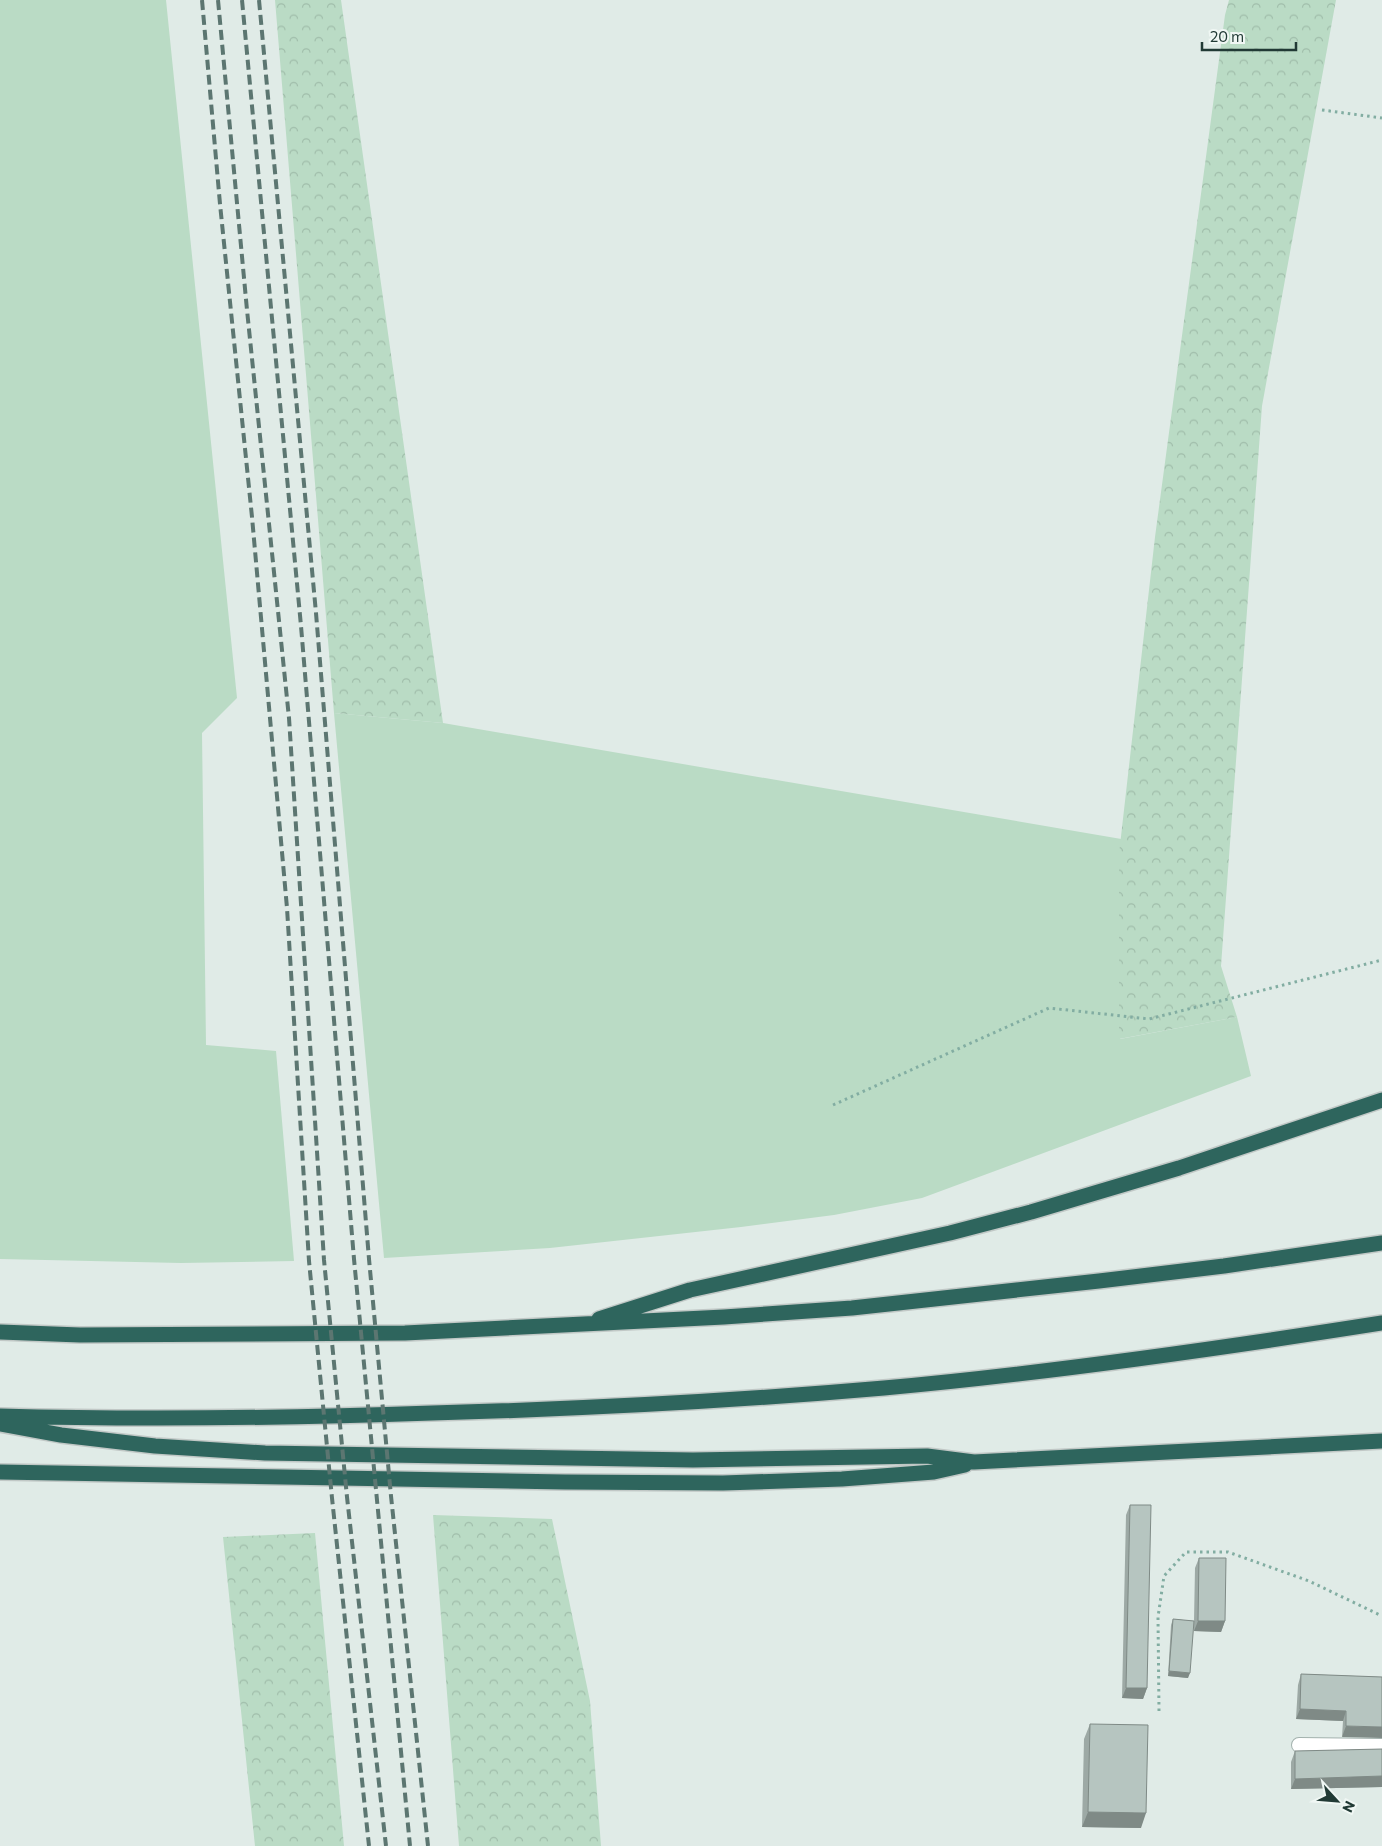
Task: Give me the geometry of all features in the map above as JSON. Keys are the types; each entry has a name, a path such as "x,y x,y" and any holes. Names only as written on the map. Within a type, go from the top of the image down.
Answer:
{"highway":[{"path":"578,1325 690,1290 950,1233 1030,1212 1170,1171 1382,1100"},
{"path":"0,1332 80,1335 231,1336 405,1333 578,1325 852,1308 1214,1268 1382,1243"},
{"path":"0,1416 300,1418 584,1408 757,1398 887,1388 1008,1375 1249,1344 1382,1323"},
{"path":"0,1424 61,1435 155,1446 265,1453 693,1460 927,1456 974,1462 1382,1441"},
{"path":"0,1472 565,1482 723,1482 842,1479 934,1472 974,1462"}],"lane":[{"path":"1298,1745 1382,1746"}],"path":[{"path":"1322,110 1382,118"},
{"path":"833,1105 1050,1008 1149,1019 1382,960"},
{"path":"1159,1711 1158,1617 1164,1576 1186,1552 1228,1552 1310,1581 1382,1616"}],"green space":[{"path":"0,0 166,0 237,698 202,733 206,1045 276,1051 294,1261 181,1263 0,1259"},
{"path":"275,0 341,0 443,723 334,713"},
{"path":"1229,0 1336,0 1262,406 1221,966 1237,1017 1119,1039 1119,854 1155,537 1225,15"},
{"path":"334,713 443,723 1133,841 1120,1039 1237,1017 1251,1076 922,1198 834,1215 741,1227 550,1248 384,1258"},
{"path":"433,1515 552,1519 590,1701 601,1846 459,1846"},
{"path":"315,1533 344,1846 255,1846 223,1537"}],"building":[{"path":"1130,1505 1151,1505 1147,1688 1126,1688"},
{"path":"1199,1558 1226,1558 1225,1621 1198,1621"},
{"path":"1173,1619 1194,1621 1190,1673 1169,1671"},
{"path":"1301,1674 1382,1677 1382,1727 1346,1726 1346,1711 1300,1709"},
{"path":"1090,1724 1148,1725 1146,1813 1088,1812"},
{"path":"1382,1749 1382,1776 1295,1779 1295,1751"}],"railway":[{"path":"202,0 220,204 252,517 287,908 309,1261 369,1846"},
{"path":"218,0 247,310 289,718 324,1260 347,1497 386,1846"},
{"path":"242,0 301,626 354,1259 410,1846"},
{"path":"259,0 316,613 369,1259 391,1496 428,1846"}]}
